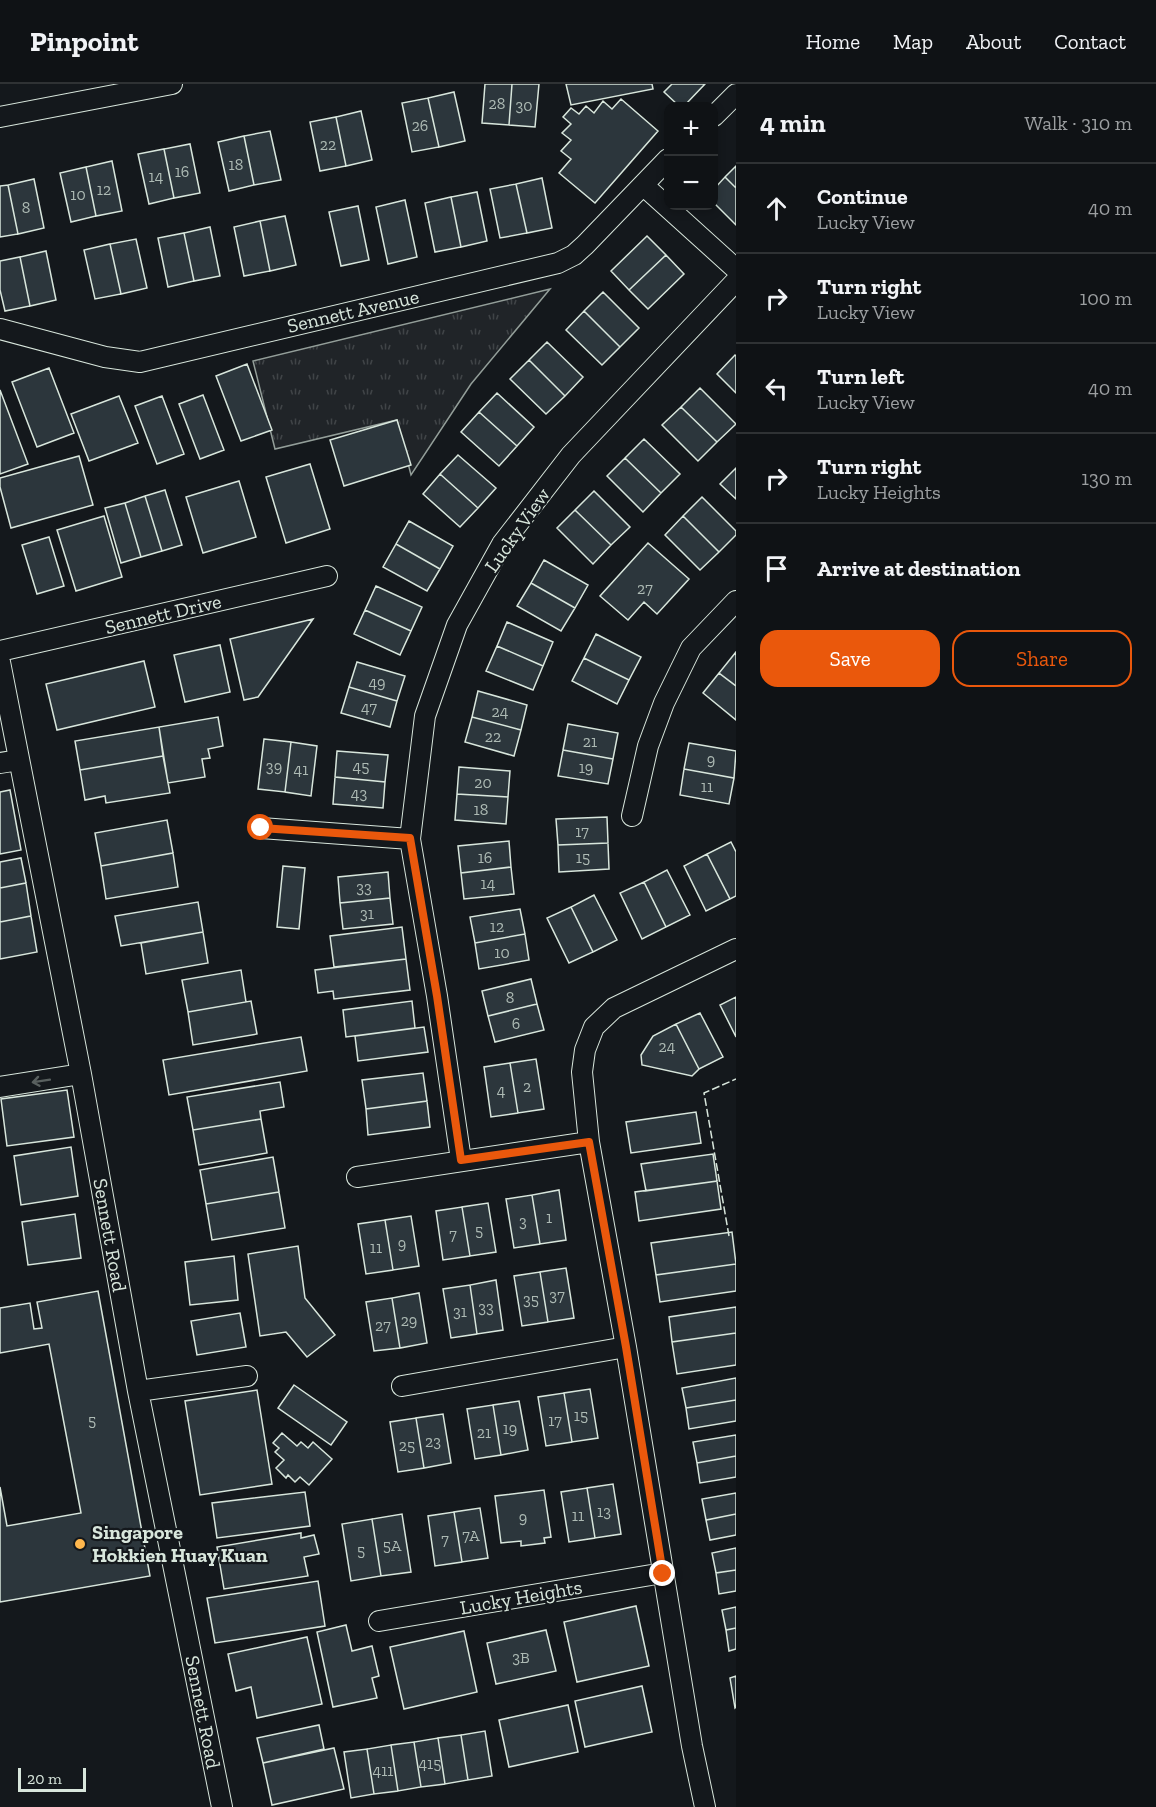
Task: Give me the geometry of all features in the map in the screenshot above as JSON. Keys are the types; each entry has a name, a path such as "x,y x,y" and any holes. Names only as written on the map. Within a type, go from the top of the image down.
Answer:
{"street":[{"path":"0,117 172,84"},
{"path":"718,112 736,94"},
{"name":"Sennett Avenue","path":"0,329 105,357 140,362 558,262 574,255 585,245 664,164"},
{"path":"642,185 736,269"},
{"name":"Lucky View","path":"461,1160 437,996 410,838 425,716 457,625 502,544 571,455 736,281"},
{"name":"Sennett Drive","path":"0,651 327,576"},
{"path":"632,816 648,746 664,703 691,648 736,601"},
{"name":"Sennett Road","path":"0,662 10,762 81,1074 138,1391 222,1807"},
{"path":"261,828 410,838"},
{"path":"705,1807 692,1746 626,1347 589,1142 582,1072 585,1050 594,1028 614,1008 736,949"},
{"path":"0,1087 81,1074"},
{"path":"357,1178 461,1160 589,1142"},
{"path":"402,1386 626,1347"},
{"path":"138,1391 247,1376"},
{"name":"Lucky Heights","path":"379,1621 663,1574"}],"green space":[{"path":"550,289 471,384 411,475 397,420 275,449 253,361"}],"building":[{"path":"485,84 512,84 509,125 482,123"},
{"path":"512,84 539,84 535,127 509,125"},
{"path":"566,84 652,84 653,89 571,105"},
{"path":"672,84 705,84 688,102 675,102 664,92"},
{"path":"454,92 465,141 439,147 428,98"},
{"path":"428,98 439,147 412,152 402,103"},
{"path":"621,99 658,131 595,203 559,173 571,159 561,151 571,140 562,133 571,124 563,117 571,108 579,114 586,106 594,113 603,101 612,109"},
{"path":"361,111 372,160 346,166 336,117"},
{"path":"336,117 346,166 320,171 310,122"},
{"path":"270,131 281,180 254,185 244,136"},
{"path":"244,136 254,185 229,191 218,142"},
{"path":"190,144 200,193 174,198 164,149"},
{"path":"164,149 174,198 149,204 138,154"},
{"path":"112,161 122,211 96,216 86,167"},
{"path":"736,166 736,188 725,177"},
{"path":"86,167 96,216 71,222 60,173"},
{"path":"725,177 736,188 736,225 718,207 718,185"},
{"path":"542,178 552,228 527,233 516,184"},
{"path":"34,179 44,228 18,234 8,185"},
{"path":"516,184 527,233 500,238 490,189"},
{"path":"8,185 18,234 0,237 0,186"},
{"path":"477,192 487,241 461,247 451,197"},
{"path":"451,197 461,247 435,252 425,203"},
{"path":"405,200 417,257 388,264 376,207"},
{"path":"358,206 369,260 341,266 329,212"},
{"path":"285,216 296,265 270,271 260,221"},
{"path":"260,221 270,271 244,276 234,227"},
{"path":"210,227 220,276 194,281 184,233"},
{"path":"184,233 194,281 168,287 158,238"},
{"path":"647,236 666,255 629,290 611,271"},
{"path":"136,239 147,288 121,294 110,244"},
{"path":"110,244 121,294 95,299 84,250"},
{"path":"46,251 56,300 30,306 20,257"},
{"path":"666,255 684,274 648,309 629,290"},
{"path":"20,257 30,306 5,311 0,290 0,261"},
{"path":"603,292 639,328 620,347 584,311"},
{"path":"584,311 620,347 602,365 566,330"},
{"path":"547,342 583,377 565,396 529,360"},
{"path":"736,356 736,393 717,374"},
{"path":"529,360 565,396 546,414 510,379"},
{"path":"247,364 272,430 241,441 216,376"},
{"path":"49,368 74,433 37,447 12,382"},
{"path":"700,388 736,424 717,442 681,407"},
{"path":"0,390 28,464 0,474"},
{"path":"497,393 534,427 517,446 479,412"},
{"path":"203,395 224,450 200,459 179,404"},
{"path":"119,396 138,443 89,461 71,414"},
{"path":"162,396 184,454 157,464 135,406"},
{"path":"681,407 717,442 698,461 662,425"},
{"path":"479,412 517,446 499,466 461,432"},
{"path":"397,420 411,465 344,486 330,440"},
{"path":"644,439 680,474 661,493 625,458"},
{"path":"458,455 496,488 478,508 440,474"},
{"path":"79,456 93,505 11,528 0,487 0,478"},
{"path":"625,458 661,493 643,512 607,476"},
{"path":"310,464 330,529 286,543 266,477"},
{"path":"736,468 736,499 720,484"},
{"path":"440,474 478,508 460,527 423,494"},
{"path":"239,481 256,537 203,553 186,497"},
{"path":"165,490 182,545 162,551 145,496"},
{"path":"594,491 630,527 611,545 575,510"},
{"path":"145,496 162,551 141,557 125,503"},
{"path":"702,497 736,531 736,535 719,552 683,516"},
{"path":"125,503 141,557 121,563 105,508"},
{"path":"575,510 611,545 593,564 557,528"},
{"path":"104,516 122,577 76,591 57,530"},
{"path":"683,516 719,552 700,570 665,535"},
{"path":"409,521 453,546 440,569 396,544"},
{"path":"49,537 64,586 37,594 22,545"},
{"path":"648,543 689,579 657,614 644,602 628,620 600,596"},
{"path":"396,544 440,569 427,591 383,567"},
{"path":"544,560 588,585 575,608 531,583"},
{"path":"531,583 575,608 561,631 517,606"},
{"path":"376,586 422,607 411,631 365,610"},
{"path":"365,610 411,631 400,655 354,634"},
{"path":"313,619 258,697 244,700 230,639"},
{"path":"507,622 553,642 543,666 497,646"},
{"path":"596,634 641,657 629,680 584,658"},
{"path":"220,645 230,692 185,702 174,655"},
{"path":"497,646 543,666 533,690 486,671"},
{"path":"736,652 736,686 719,673"},
{"path":"584,658 629,680 617,704 572,681"},
{"path":"144,661 155,707 57,730 46,684"},
{"path":"357,662 405,676 397,701 349,687"},
{"path":"719,673 736,686 736,720 703,693"},
{"path":"349,687 397,701 390,727 341,713"},
{"path":"478,691 527,705 521,730 472,717"},
{"path":"218,717 223,746 208,749 210,758 202,759 205,777 168,783 159,727"},
{"path":"472,717 521,730 514,756 465,742"},
{"path":"568,724 618,733 613,759 563,750"},
{"path":"159,727 163,756 80,770 75,741"},
{"path":"264,739 291,742 285,792 258,789"},
{"path":"291,742 317,746 311,796 285,792"},
{"path":"689,743 736,751 734,778 684,769"},
{"path":"563,750 613,759 608,784 558,776"},
{"path":"337,751 388,755 385,782 335,777"},
{"path":"163,756 170,793 106,803 105,796 85,800 80,770"},
{"path":"459,767 510,771 508,797 457,794"},
{"path":"684,769 734,778 729,804 680,795"},
{"path":"335,777 385,782 383,808 333,804"},
{"path":"10,790 21,850 0,854 0,792"},
{"path":"457,794 508,797 506,824 455,820"},
{"path":"607,817 608,843 558,845 556,819"},
{"path":"167,820 173,853 101,866 95,833"},
{"path":"509,841 511,867 461,873 458,846"},
{"path":"731,842 736,852 736,896 730,899 707,854"},
{"path":"608,843 609,869 559,872 558,845"},
{"path":"173,853 178,887 106,899 101,866"},
{"path":"707,854 730,899 706,911 684,866"},
{"path":"21,858 26,883 0,888 0,862"},
{"path":"283,866 305,868 299,929 277,927"},
{"path":"511,867 514,894 464,899 461,873"},
{"path":"667,870 690,915 666,927 644,882"},
{"path":"388,872 390,898 340,903 338,877"},
{"path":"644,882 666,927 642,939 620,893"},
{"path":"26,883 31,916 0,922 0,888"},
{"path":"594,895 617,940 593,952 571,907"},
{"path":"390,898 393,924 343,929 340,903"},
{"path":"198,902 203,932 121,946 115,916"},
{"path":"571,907 593,952 569,963 547,918"},
{"path":"520,909 525,934 475,943 470,917"},
{"path":"31,916 37,952 0,959 0,922"},
{"path":"402,927 406,959 334,967 330,936"},
{"path":"203,932 208,963 146,974 141,943"},
{"path":"525,934 529,960 479,969 475,943"},
{"path":"406,959 410,990 334,999 333,991 318,993 315,970"},
{"path":"241,970 246,1002 188,1012 182,980"},
{"path":"531,979 537,1004 488,1016 482,991"},
{"path":"736,997 736,1037 720,1005"},
{"path":"251,1001 257,1034 193,1045 188,1012"},
{"path":"412,1001 415,1028 346,1037 343,1010"},
{"path":"537,1004 544,1030 495,1042 488,1016"},
{"path":"700,1013 723,1057 699,1069 676,1024"},
{"path":"676,1024 699,1069 692,1076 642,1065 641,1055 653,1036"},
{"path":"424,1027 428,1052 358,1061 355,1036"},
{"path":"301,1037 307,1071 169,1095 163,1060"},
{"path":"536,1059 544,1109 518,1113 510,1063"},
{"path":"510,1063 518,1113 491,1117 484,1067"},
{"path":"423,1073 427,1101 366,1109 362,1080"},
{"path":"280,1082 284,1107 260,1111 261,1119 193,1130 187,1097"},
{"path":"67,1090 74,1137 7,1146 1,1099"},
{"path":"427,1101 430,1127 368,1135 366,1109"},
{"path":"696,1112 701,1143 631,1153 626,1122"},
{"path":"261,1119 267,1153 199,1165 193,1130"},
{"path":"71,1147 78,1196 21,1205 14,1156"},
{"path":"713,1154 717,1181 646,1191 641,1164"},
{"path":"273,1157 279,1192 206,1204 200,1170"},
{"path":"717,1181 721,1209 639,1221 635,1192"},
{"path":"559,1190 566,1240 540,1244 532,1195"},
{"path":"279,1192 285,1228 212,1240 206,1204"},
{"path":"532,1195 540,1244 514,1248 506,1199"},
{"path":"488,1203 496,1252 470,1256 462,1207"},
{"path":"462,1207 470,1256 443,1260 436,1211"},
{"path":"75,1214 81,1258 28,1265 22,1222"},
{"path":"411,1216 419,1266 393,1270 385,1220"},
{"path":"385,1220 393,1270 366,1274 358,1224"},
{"path":"732,1232 736,1264 656,1275 651,1243"},
{"path":"298,1246 305,1298 335,1335 307,1357 286,1332 260,1336 248,1254"},
{"path":"234,1256 238,1300 190,1305 185,1262"},
{"path":"736,1264 736,1291 660,1302 656,1275"},
{"path":"566,1268 574,1318 548,1322 540,1272"},
{"path":"540,1272 548,1322 522,1326 514,1276"},
{"path":"496,1280 503,1330 477,1334 470,1285"},
{"path":"470,1285 477,1334 451,1338 443,1289"},
{"path":"98,1291 150,1576 0,1602 0,1487 7,1526 81,1513 49,1344 0,1353 0,1308 30,1303 34,1329 42,1328 37,1302"},
{"path":"419,1293 427,1343 400,1348 392,1298"},
{"path":"392,1298 400,1348 374,1351 366,1302"},
{"path":"736,1307 736,1333 672,1342 669,1317"},
{"path":"240,1313 246,1347 197,1355 191,1321"},
{"path":"736,1333 736,1365 677,1374 672,1342"},
{"path":"736,1378 736,1400 686,1408 682,1388"},
{"path":"294,1385 347,1422 331,1445 278,1408"},
{"path":"590,1389 598,1438 572,1442 564,1393"},
{"path":"257,1390 272,1484 200,1495 185,1401"},
{"path":"564,1393 572,1442 546,1446 538,1397"},
{"path":"736,1400 736,1421 689,1429 686,1408"},
{"path":"519,1401 528,1450 501,1455 493,1405"},
{"path":"493,1405 501,1455 475,1459 467,1409"},
{"path":"443,1414 451,1463 424,1468 416,1418"},
{"path":"416,1418 424,1468 398,1472 390,1422"},
{"path":"282,1433 297,1446 301,1442 308,1448 313,1442 332,1459 309,1485 300,1477 295,1482 288,1475 286,1478 276,1468 284,1460 275,1452 279,1448 273,1443"},
{"path":"736,1435 736,1456 697,1463 693,1442"},
{"path":"736,1456 736,1477 700,1483 697,1463"},
{"path":"613,1484 621,1534 595,1538 587,1488"},
{"path":"587,1488 595,1538 569,1542 561,1492"},
{"path":"544,1490 551,1537 544,1538 545,1543 521,1546 521,1541 501,1543 495,1496"},
{"path":"305,1492 310,1526 217,1538 212,1503"},
{"path":"736,1493 736,1514 706,1520 702,1499"},
{"path":"480,1508 488,1558 462,1562 454,1512"},
{"path":"454,1512 462,1562 435,1566 428,1516"},
{"path":"402,1514 411,1572 381,1576 372,1519"},
{"path":"736,1514 736,1535 710,1540 706,1520"},
{"path":"372,1519 381,1576 351,1581 342,1524"},
{"path":"301,1533 301,1538 314,1535 319,1554 304,1557 308,1576 224,1589 217,1547"},
{"path":"736,1548 736,1570 716,1573 712,1553"},
{"path":"736,1570 736,1591 719,1594 716,1573"},
{"path":"318,1581 325,1626 215,1643 207,1598"},
{"path":"636,1606 649,1666 577,1682 564,1622"},
{"path":"736,1607 736,1628 726,1630 722,1610"},
{"path":"346,1625 352,1651 372,1646 379,1676 372,1678 377,1698 333,1707 317,1632"},
{"path":"736,1628 736,1649 729,1651 726,1630"},
{"path":"546,1630 556,1671 496,1684 487,1643"},
{"path":"464,1631 477,1692 404,1709 390,1647"},
{"path":"307,1637 322,1704 257,1718 251,1687 236,1691 228,1654"},
{"path":"736,1676 736,1707 735,1708 730,1678"},
{"path":"642,1686 652,1732 585,1747 575,1701"},
{"path":"568,1705 578,1752 509,1767 499,1720"},
{"path":"319,1725 324,1749 263,1763 257,1738"},
{"path":"485,1731 492,1776 468,1780 461,1735"},
{"path":"461,1735 468,1780 445,1784 438,1738"},
{"path":"438,1738 445,1784 421,1787 414,1742"},
{"path":"414,1742 421,1787 398,1791 391,1745"},
{"path":"391,1745 398,1791 374,1794 367,1749"},
{"path":"334,1748 344,1789 272,1805 263,1763"},
{"path":"367,1749 374,1794 351,1798 344,1752"}],"fence":[{"path":"729,1236 704,1093 736,1079"}],"place":[{"name":"Singapore Hokkien Huay Kuan","path":"80,1544"}],"route":[{"path":"261,828 410,838 437,996 461,1160 589,1142 626,1347 663,1574"}]}
